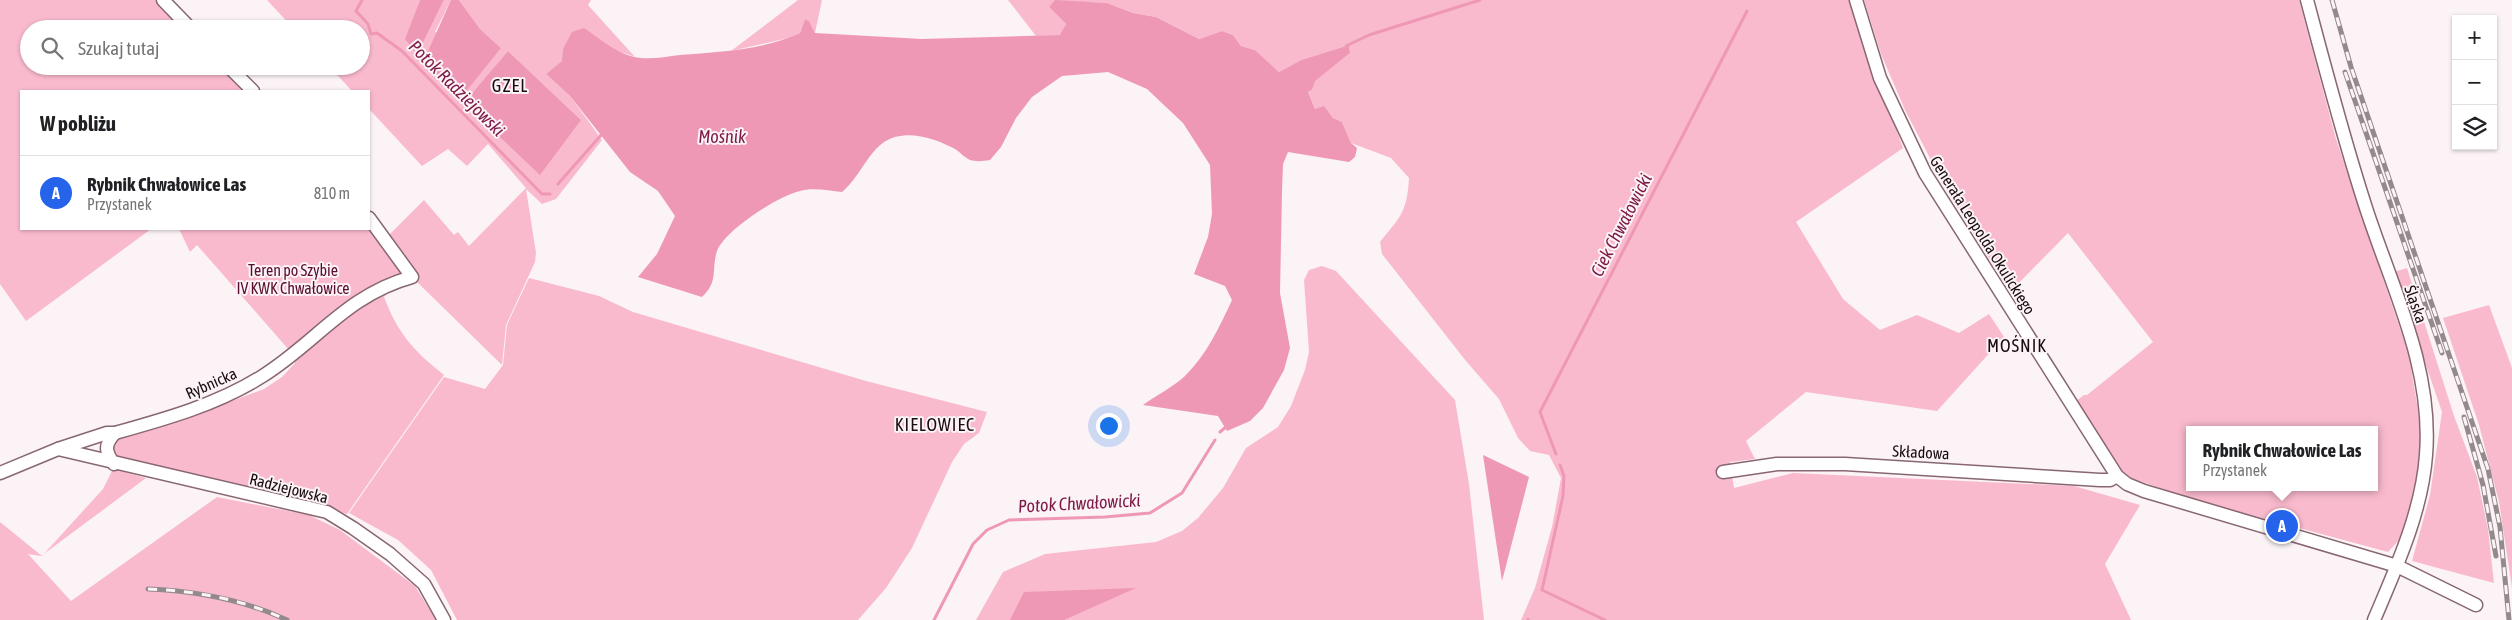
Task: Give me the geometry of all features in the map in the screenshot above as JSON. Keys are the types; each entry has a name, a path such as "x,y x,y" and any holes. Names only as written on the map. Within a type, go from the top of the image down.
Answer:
{"street":[{"path":"162,0 182,20"},
{"name":"Generała Leopolda Okulickiego","path":"1856,0 1880,78 1925,173 2117,476 2127,484 2144,491 2397,566 2476,605"},
{"name":"Śląska","path":"2307,0 2357,178 2412,342 2423,383 2427,433 2424,471 2411,523 2397,566 2374,620"},
{"path":"237,75 252,90"},
{"name":"Rybnicka","path":"0,473 58,449 107,433 115,433 176,416 228,395 262,377 337,315 380,287 412,277 370,219"},
{"path":"114,464 106,453 107,442 115,433"},
{"name":"Radziejowska","path":"58,449 114,464 327,512 390,554 424,584 444,620"},
{"name":"Składowa","path":"1723,472 1802,463 1935,468 2100,480 2110,480 2117,476"}],"green space":[{"path":"0,0 157,0 176,20 20,20 20,75 230,75 244,90 20,90 20,230 150,230 26,321 0,284"},
{"name":"Teren po Szybie IV KWK Chwałowice","path":"267,0 420,0 406,38 417,55 444,0 451,0 435,32 501,48 480,29 459,0 591,0 588,5 635,57 624,53 563,49 563,61 546,74 570,96 602,140 556,199 542,204 526,189 536,253 535,262 506,325 502,365 417,282 395,287 384,297 401,332 424,358 444,375 347,514 119,460 111,449 118,438 194,415 264,389 282,377 295,363 289,350 197,245 190,252 179,230 370,230 370,226 389,235 424,200 454,235 458,232 469,246 526,188 488,144 467,166 448,149 422,166 370,110 370,90 351,90 337,75 370,75 370,20 286,20","holes":["508,51 581,120 465,103"]},
{"path":"798,0 822,0 815,33 809,21 805,19 800,33 789,38 731,51"},
{"path":"1008,0 1850,0 1903,148 1796,222 1843,299 1880,330 1917,315 1959,333 1989,314 2004,337 1937,411 1806,392 1746,441 1755,459 1730,462 1734,488 1793,473 2074,486 2140,505 2105,564 2131,620 1521,620 1535,588 1552,527 1561,478 1549,455 1530,451 1518,438 1499,399 1466,361 1382,254 1380,242 1402,213 1407,199 1409,178 1391,158 1351,143 1342,122 1333,118 1329,113 1315,109 1308,92 1312,90 1314,81 1350,53 1349,45 1301,60 1279,72 1255,50 1241,46 1233,35 1222,31 1199,39 1156,17 1133,13 1107,3 1055,1 1049,7 1066,24 1061,35 1036,36"},
{"path":"1864,0 2299,0 2336,139 2409,355 2421,429 2416,487 2400,539 2388,552 2188,498 2126,476 2072,404 2084,395 2087,395 2153,342 2068,233 2010,292 1929,162 1944,177 1932,162 1905,110 1881,54"},
{"path":"1322,266 1336,271 1455,400 1469,484 1484,620 976,620 1003,572 1045,554 1156,542 1182,531 1198,518 1223,488 1246,448 1278,427 1291,406 1305,370 1309,352 1304,280 1309,270"},
{"path":"2407,268 2454,416 2477,477 2488,529 2494,583 2412,561 2430,495 2442,412 2394,272"},
{"path":"529,278 599,296 633,312 866,381 987,412 979,433 964,444 952,462 912,548 886,588 858,620 457,620 431,570 398,540 349,513 444,377 485,389 503,365 507,325"},
{"path":"2489,305 2512,368 2512,588 2499,502 2479,425 2443,318"},
{"path":"113,469 146,478 44,554 103,489"},
{"path":"217,497 309,515 340,530 415,586 436,620 0,620 0,522 42,556 28,554 71,601"}],"water":[{"path":"420,0 444,0 417,55 405,39"},
{"path":"451,0 459,0 480,29 501,48 460,99 424,60"},
{"name":"Mośnik","path":"1055,0 1107,3 1133,13 1156,17 1199,39 1222,31 1233,35 1241,46 1255,50 1279,72 1301,60 1349,45 1350,53 1315,81 1312,90 1308,92 1315,109 1324,106 1333,118 1342,122 1351,143 1357,148 1355,157 1349,162 1288,152 1283,164 1280,293 1290,348 1284,370 1263,408 1250,421 1227,431 1218,416 1143,405 1175,384 1193,368 1212,340 1232,300 1225,286 1194,274 1208,237 1212,214 1210,165 1183,123 1147,89 1108,72 1062,76 1032,97 1016,118 1001,147 990,160 970,160 955,149 929,138 910,135 892,138 878,147 842,192 816,189 790,194 753,215 730,233 717,251 713,280 711,286 702,297 638,277 657,254 675,216 658,191 630,172 570,96 546,74 562,61 563,49 572,32 584,28 608,45 627,55 645,58 756,47 800,33 805,19 809,21 815,33 922,39 1060,35 1066,24 1049,7"},
{"path":"508,51 581,120 540,175 464,103"},
{"path":"1483,455 1529,477 1502,581"},
{"path":"1136,588 1064,620 1010,620 1024,592"}],"waterway":[{"name":"Potok Radziejowski","path":"362,0 356,11 364,20"},
{"name":"Potok Radziejowski","path":"1346,46 1369,35 1480,0"},
{"name":"Ciek Chwałowicki","path":"1556,454 1540,412 1747,11"},
{"name":"Potok Radziejowski","path":"370,31 371,34 377,33 402,51 542,194 550,194"},
{"name":"Potok Radziejowski","path":"558,184 602,134"},
{"name":"Potok Chwałowicki","path":"1220,432 1227,426"},
{"name":"Potok Chwałowicki","path":"934,620 973,544 987,530 1009,520 1105,517 1150,513 1182,493 1215,440"},
{"name":"Ciek Chwałowicki","path":"1560,465 1564,476 1563,496 1542,590 1605,620"}],"railway":[{"path":"2332,0 2351,67 2488,469 2500,527 2509,620"},
{"path":"2345,72 2442,353"},
{"path":"2464,417 2483,485 2496,556"},
{"path":"148,589 219,597 236,601 287,620"}],"place":[{"name":"Rybnik Chwałowice Las","path":"2282,526"}],"district":[{"name":"GZEL","path":"510,85"},
{"name":"MOŚNIK","path":"2017,345"},
{"name":"KIELOWIEC","path":"935,424"}]}
